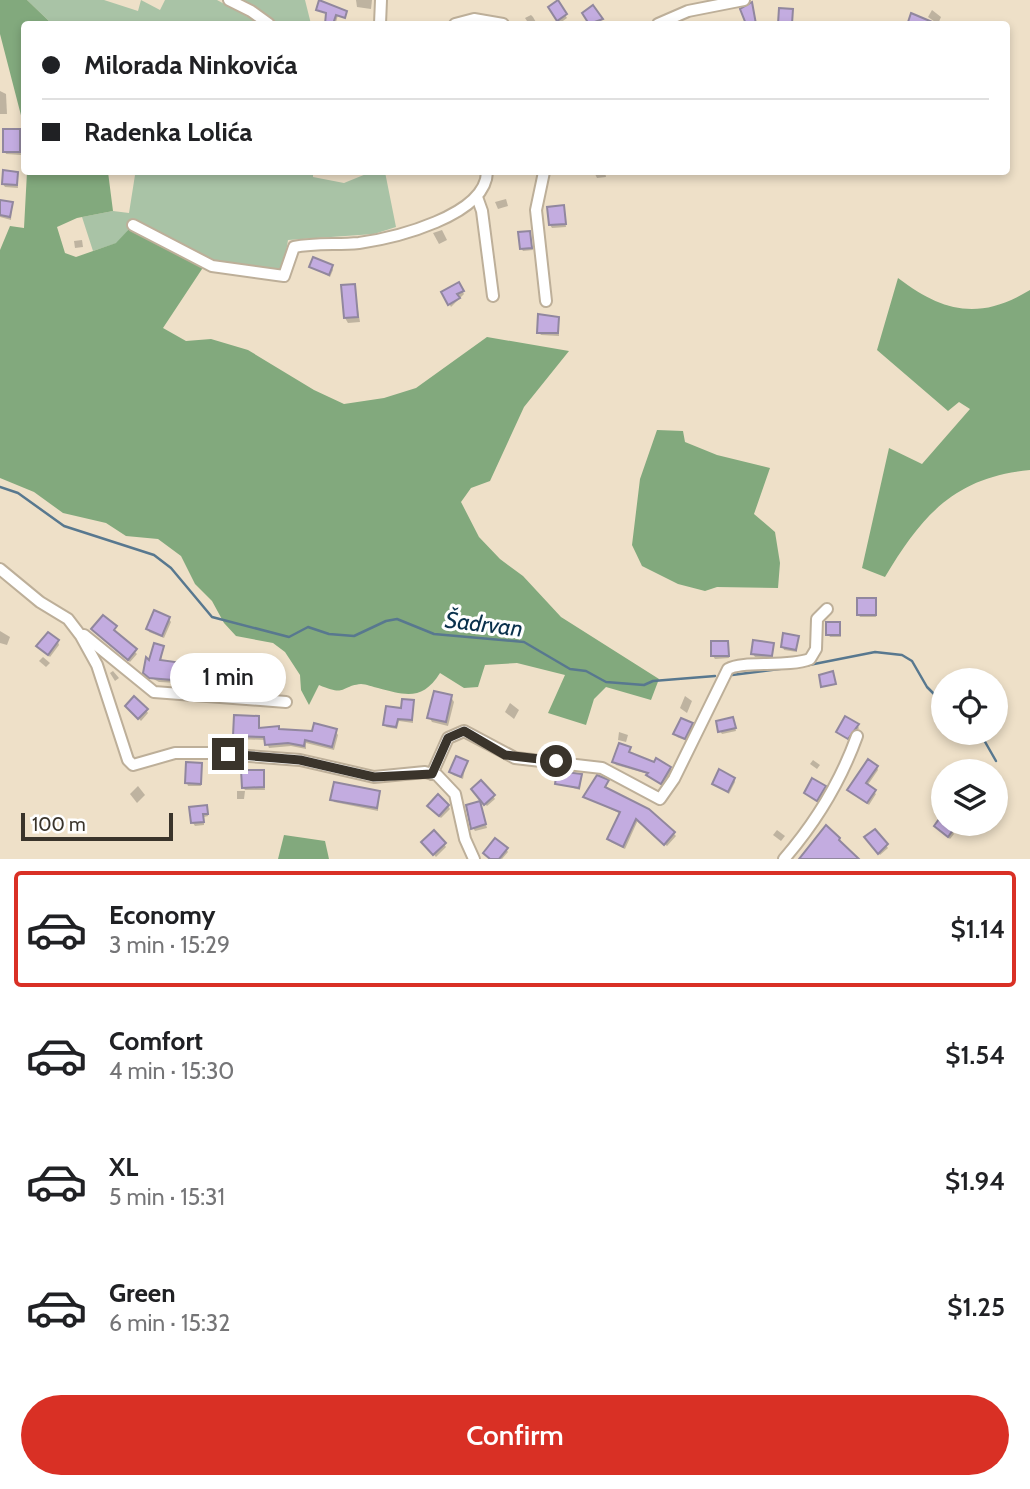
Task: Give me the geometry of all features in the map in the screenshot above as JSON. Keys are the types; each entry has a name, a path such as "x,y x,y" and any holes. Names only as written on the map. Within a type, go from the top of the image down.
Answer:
{"street":[{"path":"229,0 251,10 265,21"},
{"path":"380,21 381,0"},
{"path":"665,21 688,11 744,0"},
{"path":"466,21 486,21"},
{"path":"133,225 212,266 284,276 294,247 383,239 442,219 477,197 485,184 486,175"},
{"path":"543,175 536,210 546,301"},
{"path":"477,197 482,211 493,296"},
{"path":"0,569 40,603 68,619 92,655 128,760 133,765 175,753 210,752 300,760 374,777 432,774 444,780 455,794 465,839 474,859"},
{"path":"432,774 448,738 464,731 515,758 602,768 660,799 674,779 728,669 734,666 756,667 810,659 816,649 817,619 827,609"},
{"path":"73,627 154,692 286,702"},
{"path":"784,859 829,800 842,778 857,736"}],"green space":[{"path":"0,0 27,0 49,21 21,21 21,115 0,34"},
{"path":"27,0 104,0 138,11 141,0 160,10 165,0 217,0 256,21 49,21"},
{"path":"242,0 305,0 310,21 272,21 258,8"},
{"path":"27,175 108,175 113,211 77,218 57,227 65,253 76,257 116,243 130,228 204,266 163,328 186,341 211,339 248,350 314,390 344,404 384,398 416,388 487,337 569,351 524,407 490,481 471,488 461,502 479,537 500,559 523,576 561,617 659,679 651,700 606,687 594,699 586,725 548,713 565,675 517,663 485,665 478,687 464,688 440,673 427,688 414,694 363,684 339,690 319,685 309,705 301,690 300,675 285,652 273,643 236,636 224,623 212,601 195,584 181,556 158,539 126,536 106,523 63,513 34,492 0,478 0,250 10,226 24,228"},
{"path":"135,175 313,175 344,183 364,175 386,175 396,227 374,234 288,240 283,271 212,263 129,220 130,228 117,243 93,251 82,217 113,211 129,213"},
{"path":"898,278 930,299 962,308 994,306 1030,290 1030,470 981,481 943,503 913,535 885,577 862,568 889,448 922,464 970,409 959,402 948,411 877,350"},
{"path":"657,430 683,431 685,442 717,455 770,468 754,514 775,532 780,563 778,588 717,587 705,591 678,584 642,566 632,545 640,479"},
{"path":"284,835 325,841 329,859 278,859"}],"building":[{"path":"319,0 347,11 345,18 336,15 334,21 325,21 326,13 316,10"},
{"path":"558,0 567,14 557,21 548,7"},
{"path":"752,2 755,21 745,21 740,9"},
{"path":"593,5 603,19 587,21 582,13"},
{"path":"779,8 793,9 792,21 778,21"},
{"path":"911,13 930,21 908,21"},
{"path":"3,129 20,129 20,152 3,152"},
{"path":"3,170 18,172 17,185 2,184"},
{"path":"0,200 13,202 10,217 0,215"},
{"path":"564,205 566,224 549,225 547,207"},
{"path":"530,231 532,248 520,249 518,232"},
{"path":"313,257 333,265 329,275 309,267"},
{"path":"459,282 464,291 457,294 460,298 448,305 441,292"},
{"path":"355,284 358,317 344,318 341,285"},
{"path":"538,314 559,317 558,333 537,333"},
{"path":"857,598 876,598 876,615 857,615"},
{"path":"154,610 170,617 162,636 146,629"},
{"path":"103,615 117,626 114,630 137,649 128,660 91,629"},
{"path":"826,622 840,622 840,635 826,635"},
{"path":"48,632 59,640 48,655 36,646"},
{"path":"783,633 799,636 796,650 781,647"},
{"path":"753,640 774,643 772,656 751,654"},
{"path":"711,641 728,641 729,656 711,656"},
{"path":"154,643 164,646 160,660 190,664 189,671 212,672 212,667 240,671 240,675 268,676 268,693 202,688 196,686 196,682 149,678 143,673 146,657 149,660"},
{"path":"833,671 836,684 821,687 819,675"},
{"path":"434,691 452,695 446,722 427,718"},
{"path":"134,696 148,709 138,719 125,706"},
{"path":"402,699 414,700 412,720 398,719 396,727 383,725 386,706 401,708"},
{"path":"234,715 259,716 259,728 279,726 279,729 312,731 314,723 337,729 332,747 305,740 304,746 288,743 265,745 264,737 233,736"},
{"path":"845,716 859,724 848,739 836,732"},
{"path":"733,717 736,728 718,732 716,721"},
{"path":"681,718 693,723 685,739 673,734"},
{"path":"619,743 631,747 629,752 654,762 656,758 671,767 661,784 646,775 648,773 612,762"},
{"path":"456,756 468,761 461,777 449,772"},
{"path":"868,759 878,766 866,783 876,790 867,803 847,790"},
{"path":"186,762 202,763 201,784 185,783"},
{"path":"719,769 735,778 728,792 712,784"},
{"path":"241,770 264,770 264,787 242,788"},
{"path":"557,771 582,774 579,788 555,784"},
{"path":"597,775 609,780 605,787 649,809 675,832 664,845 636,819 623,847 607,839 620,812 583,797"},
{"path":"812,778 826,786 817,801 804,793"},
{"path":"481,780 495,795 484,805 471,789"},
{"path":"334,782 380,791 377,808 330,800"},
{"path":"438,794 449,805 439,816 427,806"},
{"path":"480,801 486,824 471,829 466,805"},
{"path":"207,805 208,814 203,814 204,822 191,823 189,807"},
{"path":"826,825 839,840 859,859 799,859"},
{"path":"875,829 888,844 878,854 864,837"},
{"path":"434,830 446,843 433,855 421,842"},
{"path":"495,838 508,848 499,859 490,859 483,853"}],"waterway":[{"name":"Šadrvan","path":"0,487 18,493 64,526 154,555 171,568 212,617 289,637 308,627 329,634 354,636 386,621 397,619 434,634 524,642 570,669 586,671 606,682 644,685 653,681 715,676"},
{"path":"804,666 875,652 902,655 912,661 931,691"},
{"path":"732,675 787,668"},
{"path":"987,745 995,759"}],"route":[{"path":"228,754 300,760 374,777 425,772 432,774 448,738 464,731 505,755 556,761"}]}
